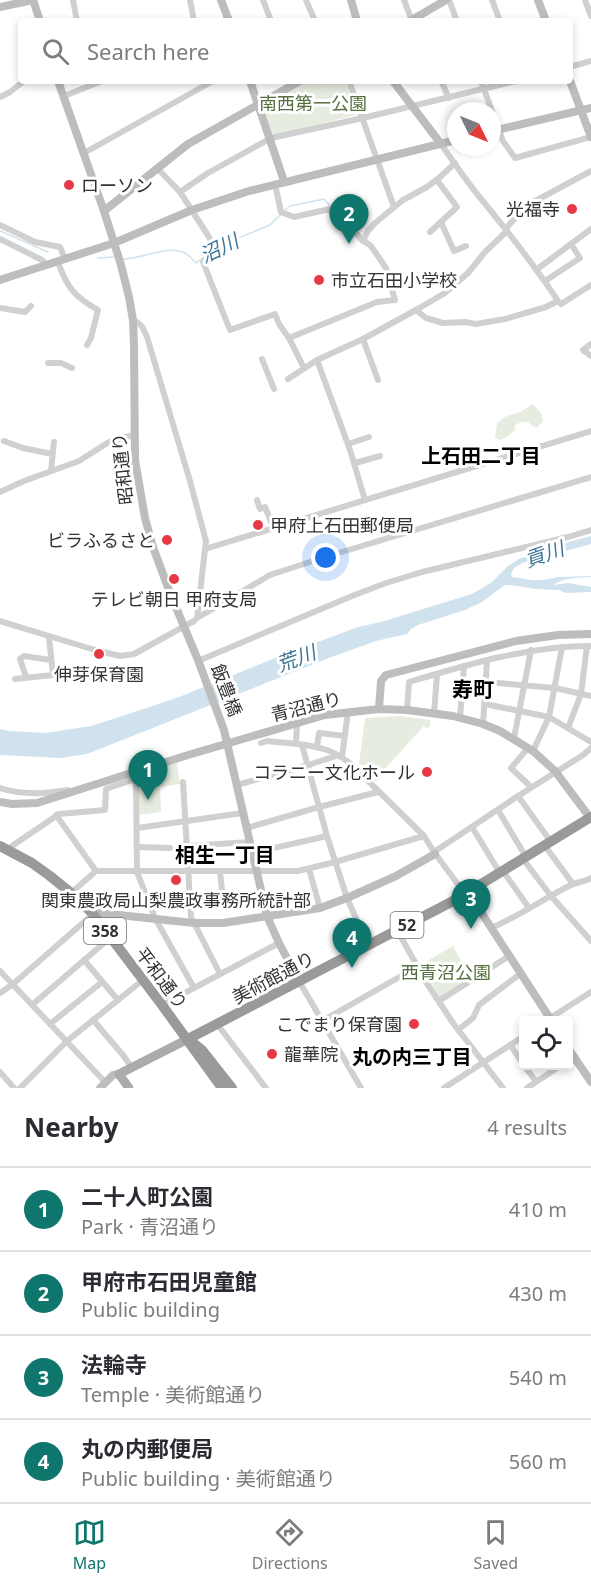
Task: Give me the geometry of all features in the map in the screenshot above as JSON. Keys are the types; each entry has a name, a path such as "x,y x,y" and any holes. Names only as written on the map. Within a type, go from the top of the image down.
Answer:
{"highway":[{"name":"美術館通り","path":"188,1040 466,893 591,818"},
{"name":"平和通り","path":"5,849 41,869 71,893 93,915 222,1088"},
{"name":"平和通り","path":"188,1040 202,1050 232,1088"}],"main road":[{"path":"129,1088 119,1074 188,1040"}],"street":[{"path":"0,7 33,0 39,18"},
{"path":"73,0 76,18"},
{"path":"190,0 193,18"},
{"path":"221,0 227,18"},
{"path":"263,0 270,18"},
{"path":"306,0 314,18"},
{"path":"351,0 356,18"},
{"path":"404,0 410,18"},
{"path":"416,18 447,0 456,18"},
{"path":"492,0 500,18"},
{"path":"538,0 545,18"},
{"path":"585,0 590,12"},
{"path":"573,66 591,62"},
{"path":"0,97 20,84"},
{"path":"59,84 115,248"},
{"path":"64,96 92,84"},
{"path":"84,153 208,84"},
{"path":"251,84 271,138 280,183 281,212 294,217 330,210 371,246 386,268 395,300 377,302 289,338"},
{"path":"104,212 197,138 292,84"},
{"path":"350,84 394,207"},
{"path":"395,84 545,281 559,303"},
{"path":"442,84 449,98"},
{"path":"482,84 489,102"},
{"path":"180,192 208,173 271,138 504,84"},
{"path":"501,139 515,158 591,137 571,84"},
{"path":"501,130 591,108"},
{"path":"0,280 61,260 115,248 192,210 249,191 447,142"},
{"path":"363,241 371,227 394,207 437,180 455,163"},
{"path":"158,169 180,192 216,251 203,261 230,330 275,314 304,368"},
{"path":"288,379 317,360 363,339 445,293 468,273 526,206 591,171"},
{"path":"430,232 457,207 437,180"},
{"path":"441,222 454,251 466,246"},
{"path":"0,225 35,242 60,247 63,277 79,299 98,310 87,345"},
{"path":"536,270 591,229"},
{"path":"0,239 42,260 47,265"},
{"path":"545,281 580,258 571,244"},
{"name":"昭和通り","path":"115,248 133,320 134,435 139,490 149,534 198,662"},
{"path":"416,310 426,318 443,323 476,324 505,319 559,303 591,285"},
{"path":"0,309 25,312 31,306"},
{"path":"133,320 143,326 148,341 206,541 197,618"},
{"path":"363,339 378,380"},
{"path":"591,344 583,350 591,356"},
{"path":"262,359 274,389"},
{"path":"317,360 355,463 366,500"},
{"path":"48,363 61,363 72,368"},
{"path":"205,549 591,431"},
{"path":"0,492 79,461 117,439 134,435"},
{"path":"348,444 369,437"},
{"path":"4,441 52,454"},
{"path":"51,471 54,442"},
{"path":"355,463 381,456"},
{"path":"0,621 95,650 120,656 134,654 270,576 322,558 591,477"},
{"path":"257,501 260,508 264,507 274,528"},
{"path":"198,662 386,583 591,530"},
{"path":"379,709 381,681 386,675 516,641 558,635 591,634"},
{"path":"15,679 53,675 49,637"},
{"path":"407,710 410,682 531,650 589,646 580,694 568,728"},
{"path":"531,787 511,768 531,749 549,717 562,647"},
{"path":"514,738 531,650"},
{"path":"26,677 20,659 24,656 51,660"},
{"path":"483,724 487,660"},
{"name":"飯豊橋","path":"198,662 224,730 227,744"},
{"path":"460,718 465,666"},
{"path":"434,714 436,674"},
{"path":"486,682 555,688 591,696"},
{"path":"485,704 549,717 591,742"},
{"name":"青沼通り","path":"0,802 37,803 325,715 379,709 407,710 460,718 483,724 514,738 531,749 555,771 591,818"},
{"path":"340,756 348,712"},
{"path":"297,724 296,742 300,745 308,765 347,898 368,945"},
{"path":"317,746 319,733 345,736"},
{"path":"261,743 267,741 317,746 340,756 378,792 424,836 491,928 546,1016"},
{"path":"227,744 267,916 299,981 361,1088"},
{"path":"0,993 93,915 100,912 194,923 224,923 320,908 347,898 396,876 435,853 591,748"},
{"path":"237,785 340,756"},
{"path":"5,849 56,815 105,810 106,789 132,780 136,782 147,778 166,762"},
{"path":"136,782 137,872 155,918 194,988"},
{"path":"183,782 191,917 220,974"},
{"path":"0,788 19,793 49,793 87,787"},
{"path":"247,828 378,792"},
{"path":"518,796 573,884"},
{"path":"498,810 525,858 551,896 591,941"},
{"path":"137,828 243,813"},
{"path":"56,815 96,871"},
{"path":"472,827 501,872 529,908"},
{"path":"252,853 327,836"},
{"path":"71,893 96,871 288,872 309,869 424,836"},
{"path":"187,846 250,842"},
{"path":"137,848 170,848"},
{"path":"309,869 320,908"},
{"path":"220,872 222,891"},
{"path":"491,928 510,920 573,884 591,878"},
{"path":"397,930 417,967 458,1030 503,1088"},
{"path":"32,1005 111,938"},
{"path":"162,1005 279,943"},
{"path":"439,1001 509,956"},
{"path":"84,960 118,1000"},
{"path":"322,1021 417,967"},
{"path":"0,971 67,1041 102,1085 113,1075 119,1074"},
{"path":"458,1030 474,1018 479,1005 520,974"},
{"path":"20,1088 67,1041 143,980"},
{"path":"50,1023 102,982"},
{"path":"555,1016 591,992"},
{"path":"93,1020 132,1068"},
{"path":"217,1024 266,1088"},
{"path":"449,1087 519,1039"},
{"path":"510,1045 519,1058"},
{"path":"573,1060 591,1082"},
{"path":"528,1070 536,1081"},
{"path":"527,1088 552,1070"},
{"path":"0,1072 14,1088"}],"green space":[{"name":"南西第一公園","path":"300,84 346,84 357,114 273,136 262,103"},
{"path":"533,404 541,413 543,421 537,428 528,422 521,422 515,425 515,430 508,436 500,440 495,438 497,423"},
{"path":"400,716 430,720 430,726 427,729 424,726 381,773 382,775 376,782 359,764 365,718"},
{"path":"177,763 180,784 160,787 161,812 137,815 136,782 163,766"},
{"name":"西青沼公園","path":"453,946 471,979 441,999 420,965"}],"water":[{"path":"591,536 591,544 522,563 514,568 511,574 512,577 532,580 591,576 566,579 553,585 568,583 591,587 591,592 566,593 559,590 505,585 482,602 418,625 407,634 376,641 329,658 87,754 61,758 0,755 0,729 45,733 91,726 147,708 358,627 472,594 491,583 508,566 519,559"}],"waterway":[{"name":"沼川","path":"285,210 290,206 324,199 330,206"},
{"name":"沼川","path":"217,247 270,225 281,214"},
{"name":"沼川","path":"0,231 48,252"},
{"name":"沼川","path":"123,259 171,250 185,253 196,263 209,253"},
{"name":"沼川","path":"98,258 113,257"}],"place":[{"name":"ローソン","path":"69,185"},
{"name":"光福寺","path":"572,209"},
{"name":"甲府市石田児童館","path":"349,244"},
{"name":"市立石田小学校","path":"319,280"},
{"name":"甲府上石田郵便局","path":"258,525"},
{"name":"ビラふるさと","path":"167,540"},
{"name":"テレビ朝日 甲府支局","path":"174,579"},
{"name":"伸芽保育園","path":"99,654"},
{"name":"コラニー文化ホール","path":"427,772"},
{"name":"二十人町公園","path":"148,800"},
{"name":"関東農政局山梨農政事務所統計部","path":"176,880"},
{"name":"法輪寺","path":"471,929"},
{"name":"丸の内郵便局","path":"352,968"},
{"name":"こでまり保育園","path":"414,1024"},
{"name":"龍華院","path":"272,1054"}],"district":[{"name":"上石田二丁目","path":"481,455"},
{"name":"寿町","path":"473,689"},
{"name":"相生一丁目","path":"225,854"},
{"name":"丸の内三丁目","path":"412,1056"}],"water label":[{"name":"貢川","path":"544,554"},
{"name":"荒川","path":"296,658"}]}
